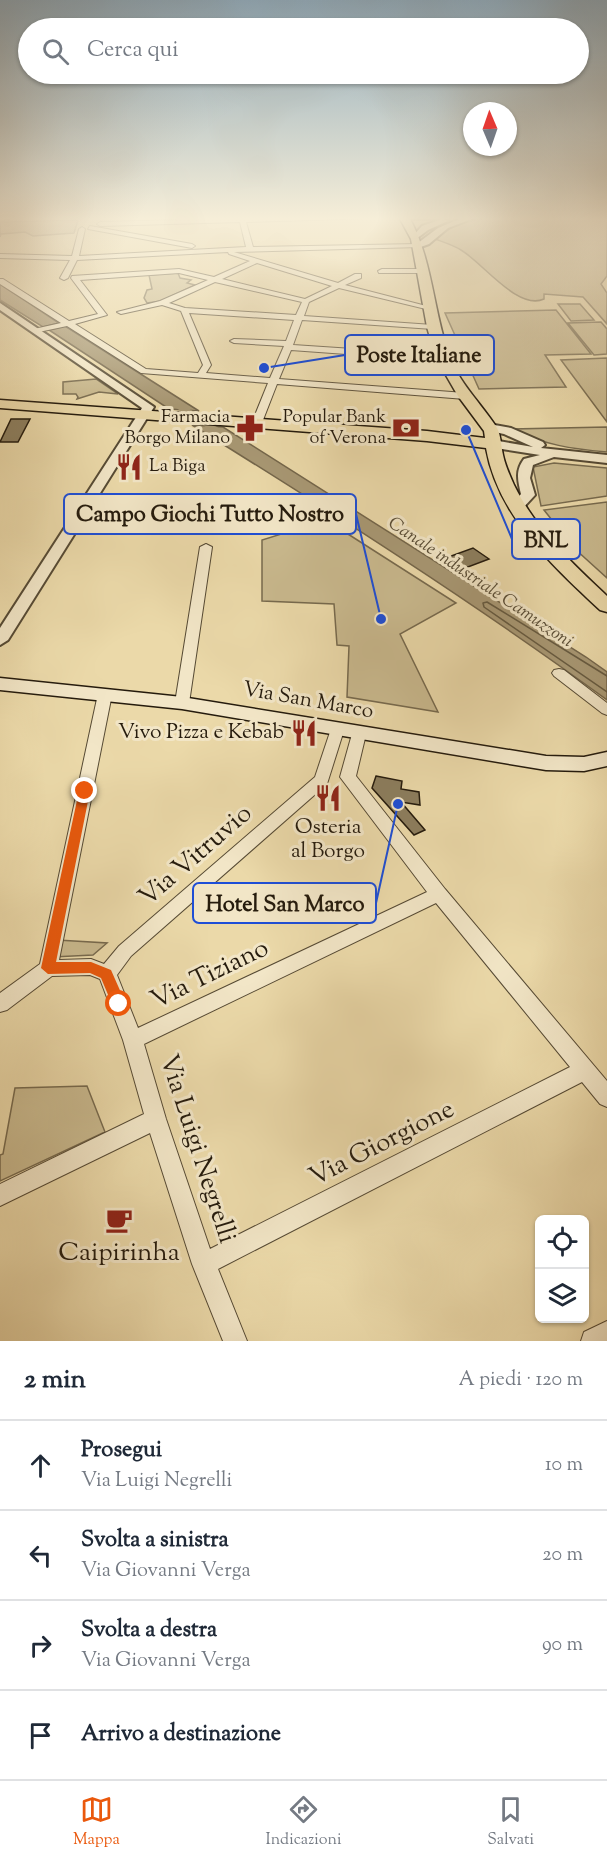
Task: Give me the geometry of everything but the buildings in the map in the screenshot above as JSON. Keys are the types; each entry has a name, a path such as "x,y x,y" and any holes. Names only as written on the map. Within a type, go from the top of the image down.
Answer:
{"main road":[{"path":"424,280 433,327 442,358 465,396 493,435 493,444 506,485 517,506 533,532 556,558 607,606"},
{"path":"1,405 145,413 427,436 493,444"},
{"path":"216,419 258,420 280,424"},
{"name":"Via San Marco","path":"0,684 182,704 546,763 584,764 607,759"}],"street":[{"path":"39,330 103,315 76,280"},
{"path":"122,312 162,303 215,280"},
{"path":"218,280 306,301 350,280"},
{"path":"319,280 430,308"},
{"path":"0,281 144,371 465,396"},
{"path":"258,420 306,301"},
{"path":"162,303 184,310 433,327"},
{"path":"0,306 39,330 148,407 0,640"},
{"path":"184,310 207,365 201,375"},
{"path":"234,341 442,358"},
{"path":"489,428 507,431 524,440 548,447 560,455"},
{"path":"493,444 560,455 607,459"},
{"path":"517,506 528,495 523,473 528,462 560,455"},
{"path":"182,704 206,547"},
{"path":"559,673 607,710"},
{"path":"48,968 105,694"},
{"path":"337,730 322,780 348,777"},
{"path":"348,777 359,734"},
{"path":"348,777 439,894 607,1097"},
{"name":"Via Vitruvio","path":"106,974 125,951 322,780"},
{"name":"Via Tiziano","path":"133,1040 439,894"},
{"path":"0,1004 48,968 91,967 106,974"},
{"name":"Via Luigi Negrelli","path":"106,974 133,1040 156,1119 204,1264 235,1341"},
{"name":"Via Giorgione","path":"204,1264 585,1070"},
{"path":"0,1195 156,1119"},
{"path":"593,1341 607,1333"}],"shaded area":[{"path":"150,280 189,280 191,280 187,283 195,285 161,301 147,303 144,298 147,290 152,289"},
{"path":"496,280 604,280 601,284 607,293 607,324 583,297 544,294 544,299 534,301 523,298"},
{"path":"558,304 580,304 594,320 571,321"},
{"path":"556,310 591,354 545,355 566,387 479,389 445,313"},
{"path":"601,322 607,329 607,354 594,355 568,323"},
{"path":"607,358 607,422 561,360"},
{"path":"96,379 118,394 99,392 77,399 76,394 63,394 63,382"},
{"path":"607,427 607,452 558,445 513,429"},
{"path":"554,463 607,468 607,496 541,506 533,467"},
{"path":"607,502 607,578 575,549 544,510"},
{"path":"326,520 456,603 400,634 438,712 347,697 349,646 337,645 334,604 262,601 262,540"},
{"path":"57,940 107,943 93,955 53,957"},
{"path":"87,1086 105,1132 0,1181 0,1155 3,1154 15,1088"}],"water":[{"path":"0,284 59,323 43,327 0,300"},
{"path":"65,326 199,411 169,409 49,330"},
{"path":"192,425 223,427 586,657 607,672 607,700 402,558"}],"waterway":[{"name":"Canale industriale Camuzzoni","path":"170,400 224,435"}],"place":[{"name":"Poste Italiane","path":"264,368"},
{"name":"Farmacia Borgo Milano","path":"250,428"},
{"name":"Popular Bank of Verona","path":"406,428"},
{"name":"BNL","path":"466,430"},
{"name":"La Biga","path":"129,467"},
{"name":"Campo Giochi Tutto Nostro","path":"381,619"},
{"name":"Vivo Pizza e Kebab","path":"304,733"},
{"name":"Osteria al Borgo","path":"328,798"},
{"name":"Hotel San Marco","path":"398,804"},
{"name":"Caipirinha","path":"119,1220"}],"route":[{"path":"85,791 48,968 91,967 106,974 119,1004"}]}
